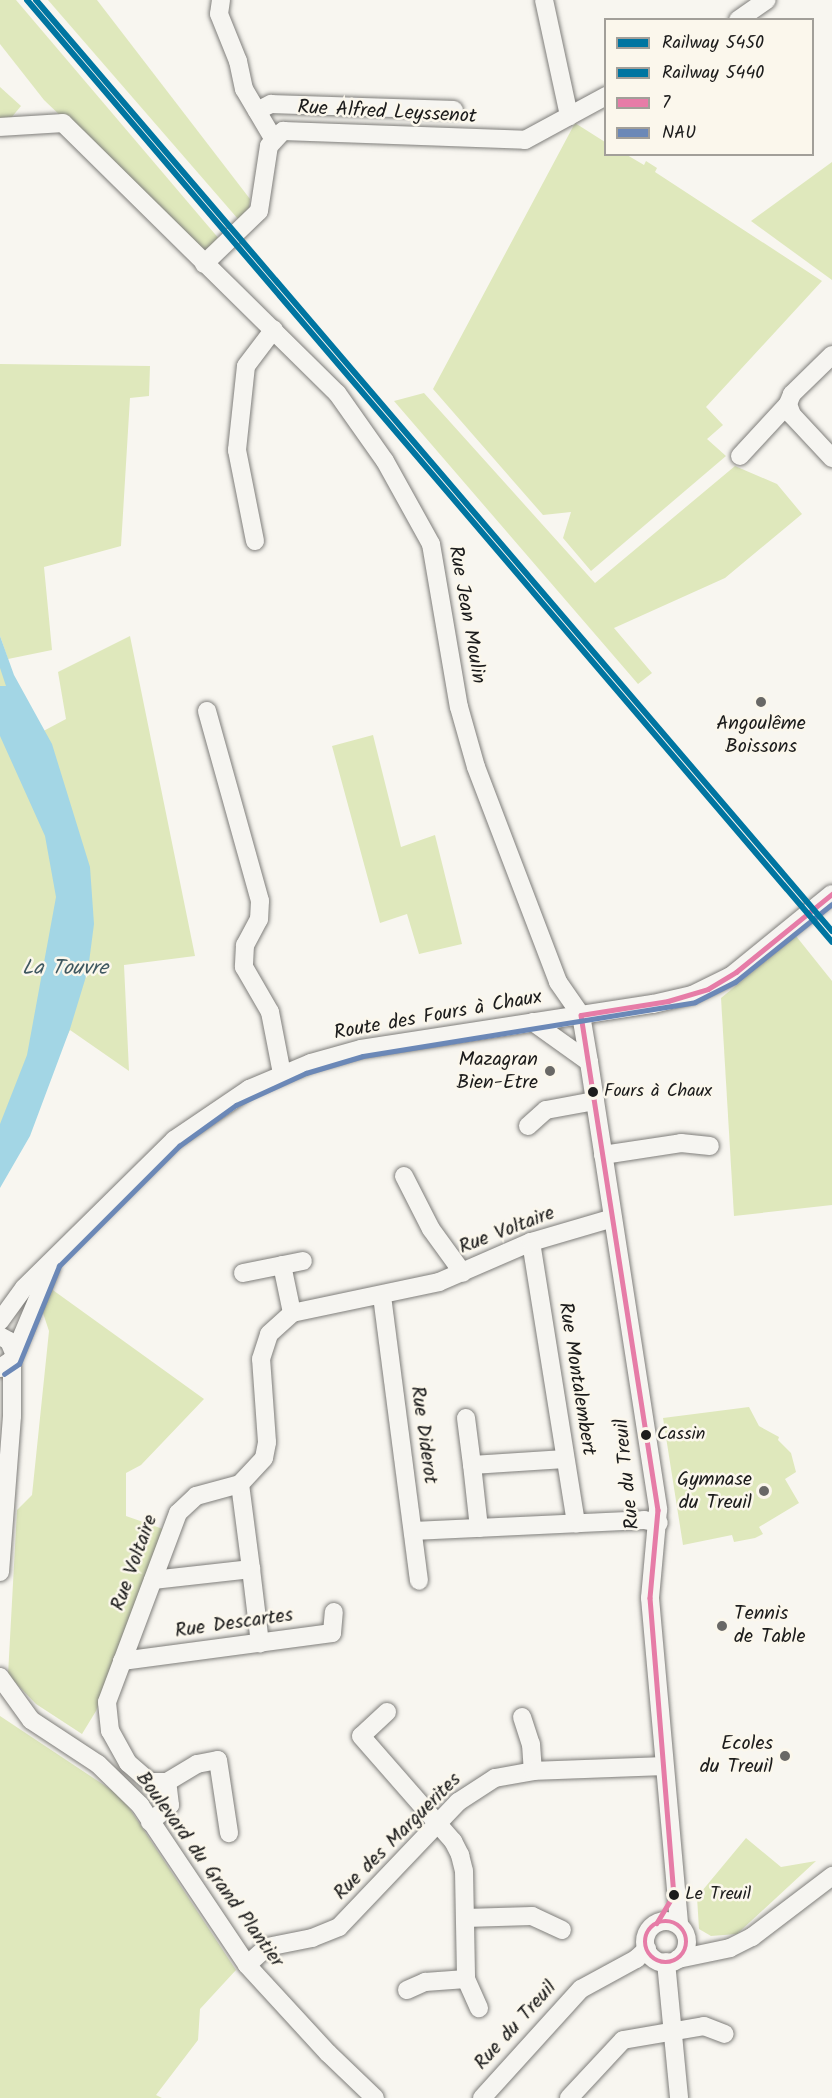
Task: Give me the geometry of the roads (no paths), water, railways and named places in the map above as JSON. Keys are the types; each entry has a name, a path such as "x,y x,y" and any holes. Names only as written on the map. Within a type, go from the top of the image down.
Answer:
{"street":[{"path":"221,0 219,14 238,61 244,89 273,138"},
{"path":"543,0 569,116"},
{"path":"741,18 767,0"},
{"name":"Rue Alfred Leyssenot","path":"204,264 260,211 269,146 273,138 283,131 300,129 525,140 604,97"},
{"path":"257,111 271,104 454,110"},
{"name":"Rue Jean Moulin","path":"0,127 63,123 204,264 274,329 351,412 385,462 431,544 459,707 476,767 556,977 581,1015"},
{"path":"255,541 237,450 246,366 250,355 274,329"},
{"path":"740,456 788,404 792,394 832,355"},
{"path":"788,404 792,415 832,458"},
{"path":"207,711 260,901 259,920 245,945 244,967 270,1012 282,1074"},
{"name":"Route des Fours à Chaux","path":"0,1322 24,1288 174,1140 213,1110 282,1074 361,1049 653,1004 699,992 731,976 831,895"},
{"name":"Rue du Treuil","path":"581,1015 659,1523 650,1598 674,1895 683,1931"},
{"path":"533,1022 590,1062"},
{"path":"528,1126 546,1110 595,1101"},
{"path":"603,1155 681,1143 710,1146"},
{"path":"404,1176 431,1229 463,1273"},
{"name":"Rue Voltaire","path":"292,1314 382,1296 463,1273 531,1242 613,1218"},
{"name":"Rue Montalembert","path":"531,1242 576,1523"},
{"path":"243,1273 303,1261"},
{"name":"Route des Fours à Chaux","path":"9,1360 52,1262"},
{"path":"260,1643 240,1484 257,1469 267,1442 261,1359 264,1347 275,1325 292,1314 282,1265"},
{"name":"Rue Diderot","path":"382,1296 419,1581"},
{"path":"0,1336 9,1341 12,1416 0,1572"},
{"path":"0,1377 12,1416"},
{"path":"466,1418 479,1528"},
{"path":"472,1465 565,1459"},
{"name":"Rue Voltaire","path":"167,1782 150,1782 140,1776 119,1749 110,1731 107,1702 170,1530 188,1501 204,1493 240,1484"},
{"path":"413,1531 576,1523 659,1523"},
{"path":"153,1580 251,1569"},
{"name":"Rue Descartes","path":"122,1661 332,1633 334,1612"},
{"name":"Boulevard du Grand Plantier","path":"0,1677 7,1699 31,1720 98,1764 128,1792 247,1965 328,2053 375,2098"},
{"path":"387,1712 362,1736 438,1825 460,1855 465,1918 466,1979 479,2008"},
{"path":"522,1717 531,1744 533,1771"},
{"path":"150,1822 170,1805 167,1782 197,1764 218,1760 229,1833"},
{"name":"Rue des Marguerites","path":"247,1965 267,1947 312,1938 339,1927 475,1789 509,1774 533,1771 663,1766"},
{"path":"674,1895 646,1937 647,1949 654,1959 672,1961 730,1947 752,1937 832,1876"},
{"path":"465,1918 532,1916 562,1930"},
{"path":"657,1923 666,1921 701,1945 730,1947"},
{"path":"679,2098 671,2031 672,1961 686,1949 683,1931"},
{"name":"Rue du Treuil","path":"482,2098 581,1989 636,1959 647,1949"},
{"path":"407,1990 425,1982 466,1979"},
{"path":"569,2098 623,2040 704,2026 725,2034"}],"water":[{"name":"La Touvre","path":"0,636 14,675 52,744 90,867 94,924 88,970 70,1029 30,1136 0,1188 0,1124 27,1055 56,897 45,836 0,736 0,686 6,686 0,668"}],"rail line":[{"name":"5450","path":"27,0 832,942"},
{"name":"5440","path":"36,0 832,931"}],"place":[{"name":"Angoulême Boissons","path":"761,702"},
{"name":"Mazagran Bien-Etre","path":"550,1071"},
{"name":"Fours à Chaux","path":"593,1092"},
{"name":"Cassin","path":"646,1435"},
{"name":"Gymnase du Treuil","path":"764,1491"},
{"name":"Tennis de Table","path":"722,1626"},
{"name":"Ecoles du Treuil","path":"785,1756"},
{"name":"Le Treuil","path":"674,1895"}]}
